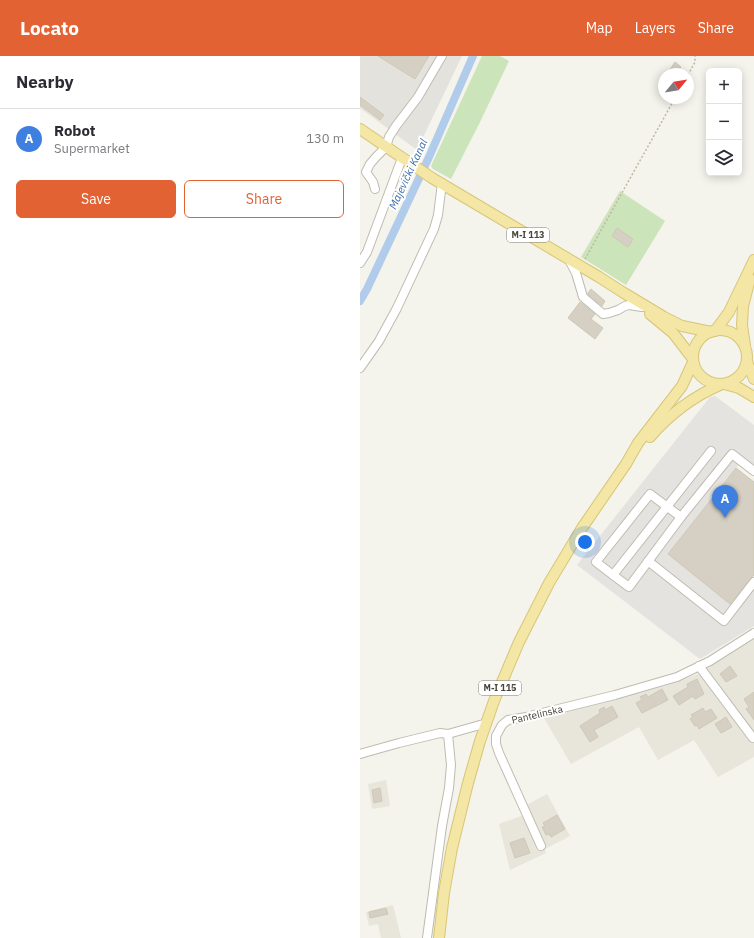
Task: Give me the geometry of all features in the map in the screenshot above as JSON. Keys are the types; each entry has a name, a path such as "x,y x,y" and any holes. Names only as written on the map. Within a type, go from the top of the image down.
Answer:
{"main road":[{"name":"M-I 113","path":"360,129 432,178 664,317 682,326 713,331"},
{"name":"M-I 115","path":"439,938 444,893 454,840 468,783 494,701 519,642 538,603 582,528 626,464 638,443 682,386 693,361 694,350 697,342 703,336 713,331 729,312 754,260"},
{"path":"754,266 743,306 742,325 747,362 754,379"},
{"name":"M-I 113","path":"624,293 673,334 693,361"},
{"path":"713,331 724,330 732,333 740,338 745,346"},
{"path":"693,361 696,370 706,381 713,384 722,384 739,388 754,397"},
{"name":"M-I 115","path":"626,464 674,413 704,392 722,384 732,382 739,377 747,362"}],"street":[{"path":"375,189 373,182 363,171 386,147 389,137 418,97 442,56"},
{"path":"360,263 367,252 402,158"},
{"path":"360,368 383,335 434,229 438,215 442,183"},
{"path":"567,258 576,273 583,297 603,314 629,305 642,308"},
{"path":"613,575 711,450"},
{"path":"681,517 650,494 596,562 628,588 681,517 732,454 754,471"},
{"path":"648,561 724,621 754,582"},
{"name":"Pantelinska","path":"541,846 496,744 496,736 502,725 508,720 526,717 609,696 677,677 710,661 754,633"},
{"path":"699,666 753,738"},
{"path":"360,754 440,733 448,734 487,723"},
{"path":"426,938 449,788 451,765 448,734"}],"path":[{"path":"692,68 695,62 695,56"},
{"path":"581,266 672,104"}],"shaded area":[{"path":"360,56 462,56 417,150 360,108"},
{"path":"715,396 754,425 754,467 743,459 668,554 730,604 747,583 754,589 754,626 700,659 577,565 710,397"},
{"path":"754,638 754,757 718,777 694,740 658,760 639,727 571,764 544,718 665,686 696,675"},
{"path":"386,780 390,806 372,809 368,784"},
{"path":"547,794 570,836 545,849 546,853 510,870 499,824 524,815 521,808"},
{"path":"393,905 401,938 381,938 378,924 369,926 366,912"}],"green space":[{"path":"482,56 500,56 509,61 451,179 433,169 431,166"},
{"path":"620,191 665,221 626,285 581,257"}],"building":[{"path":"378,56 429,56 415,79"},
{"path":"675,62 681,67 680,68 671,68"},
{"path":"360,97 384,115 380,120 360,105"},
{"path":"617,228 633,239 628,247 612,236"},
{"path":"591,289 605,301 602,306 588,294"},
{"path":"580,302 595,314 591,319 603,328 595,339 568,318"},
{"path":"736,468 754,482 754,575 730,604 668,554"},
{"path":"730,666 737,676 726,682 720,674"},
{"path":"697,679 704,694 695,699 693,696 679,705 673,696 688,687 687,684"},
{"path":"662,689 668,700 642,713 636,703 642,700 640,697 646,694 648,697"},
{"path":"754,692 754,720 746,709 749,707 744,699"},
{"path":"612,706 618,717 594,730 598,737 590,742 580,726 600,713 599,710 604,707 605,710"},
{"path":"703,708 705,712 711,709 717,718 699,729 690,719 693,717 691,715"},
{"path":"726,717 732,727 721,733 715,724"},
{"path":"380,788 382,801 374,803 372,790"},
{"path":"557,815 565,829 551,837 549,834 546,835 542,827 545,826 543,823"},
{"path":"524,838 530,853 515,858 510,843"},
{"path":"386,908 388,914 370,918 369,912"}],"waterway":[{"name":"Majevički Kanal","path":"360,301 429,157 473,56"}],"place":[{"name":"Robot","path":"725,518"}]}
